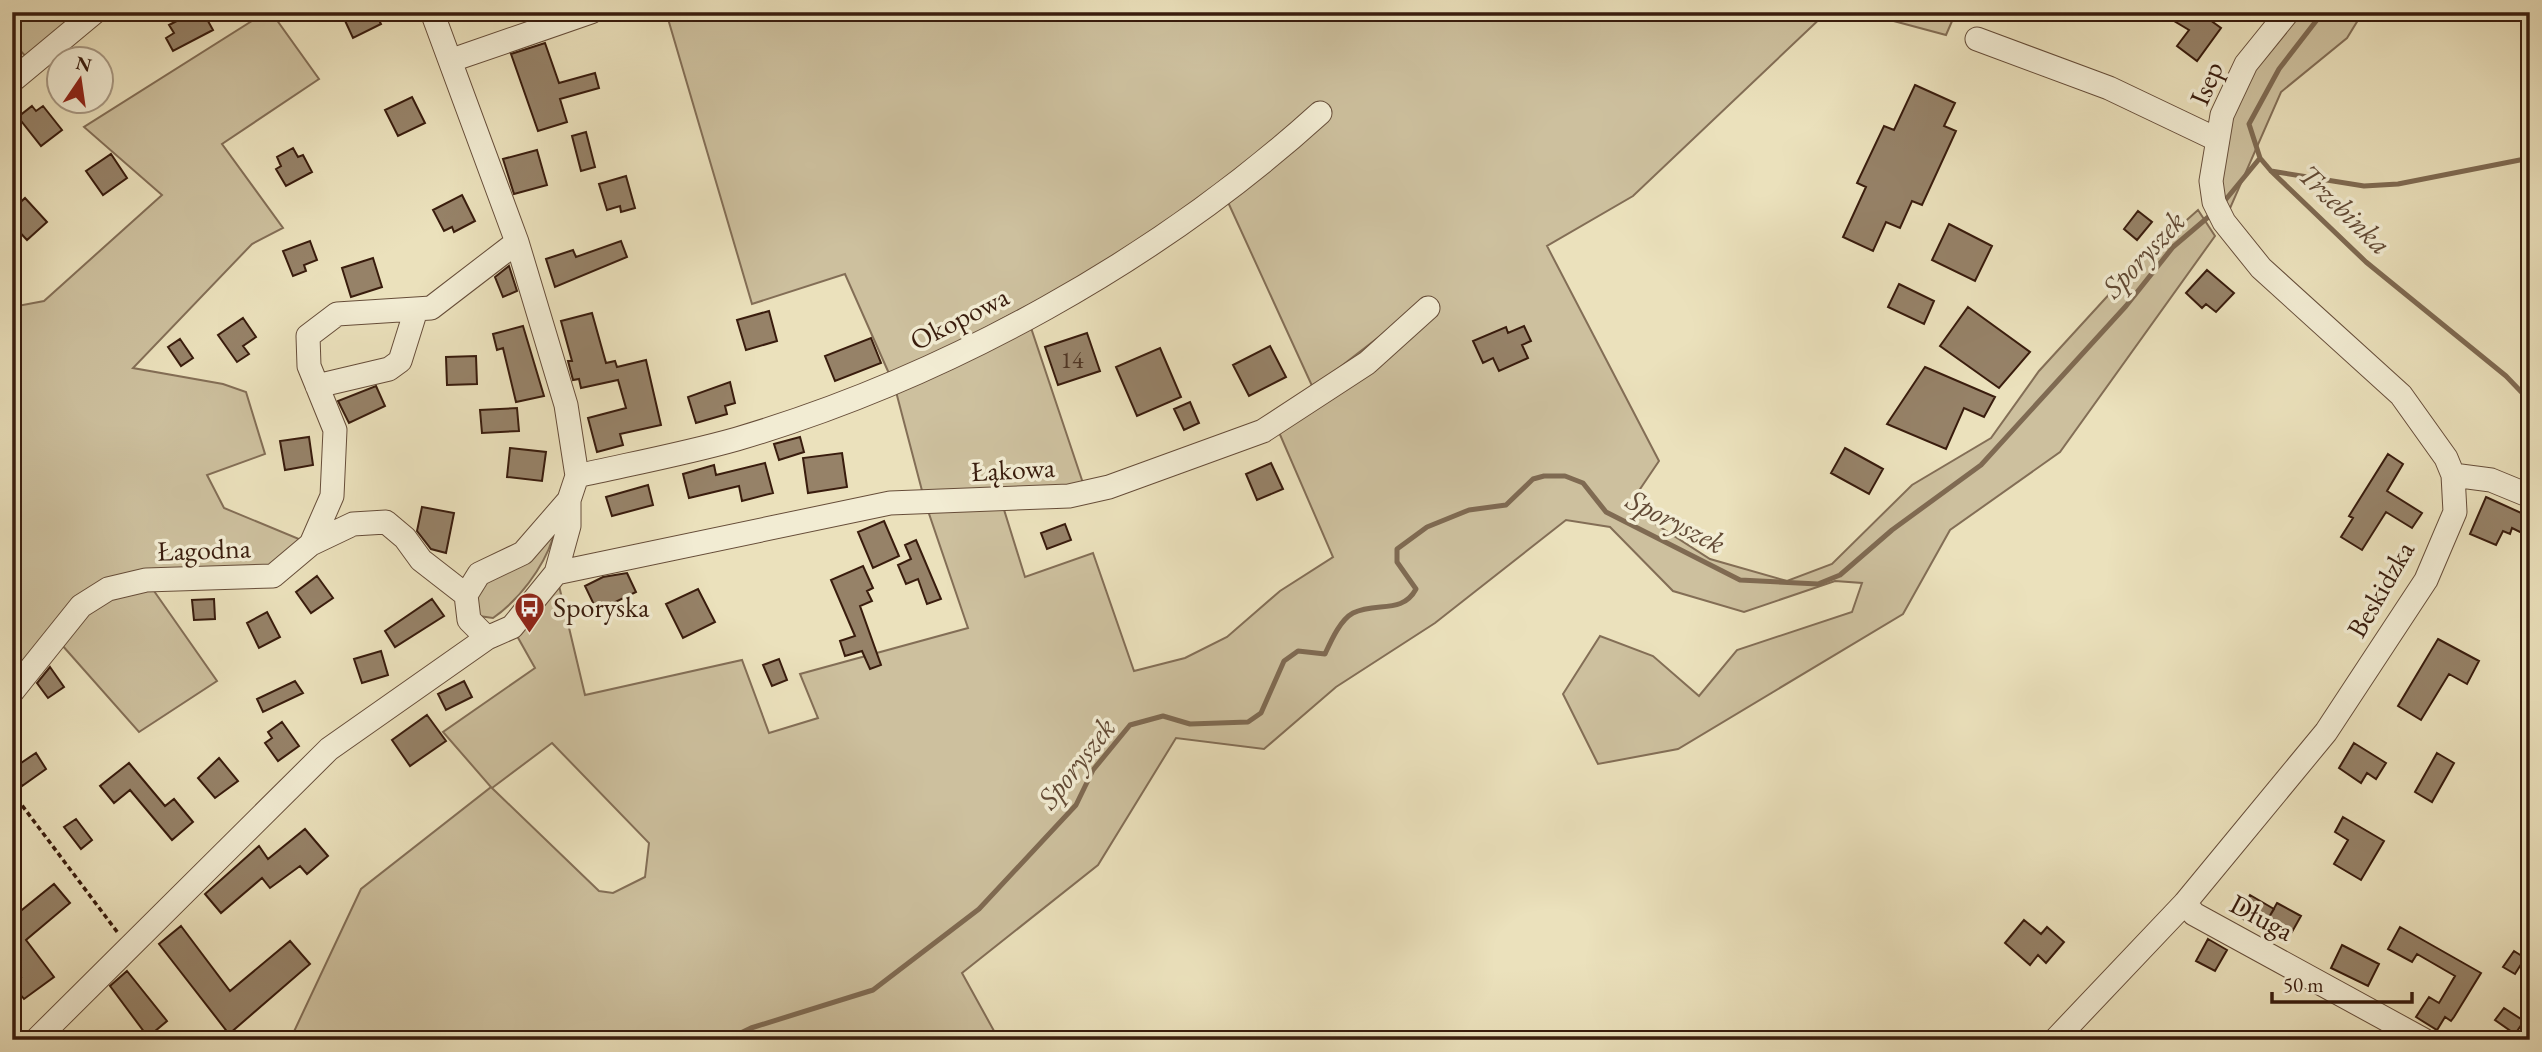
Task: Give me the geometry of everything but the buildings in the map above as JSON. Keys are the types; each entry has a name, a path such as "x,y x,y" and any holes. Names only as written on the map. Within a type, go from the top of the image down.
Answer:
{"street":[{"path":"12,81 95,12"},
{"path":"36,1040 329,749 487,638 512,627 556,573 569,527 569,500 577,476 566,405 517,242 452,60 432,12"},
{"path":"452,60 591,12"},
{"name":"Isep","path":"2215,144 2222,115 2246,64 2288,12"},
{"path":"1977,39 2109,88 2215,144"},
{"name":"Okopowa","path":"577,476 737,439 894,384 943,361 1121,265 1184,223 1320,113"},
{"name":"Beskidzka","path":"2055,1040 2185,903 2326,732 2426,580 2455,512 2453,475 2446,458 2401,395 2261,268 2219,212 2211,181 2215,144"},
{"name":"Łagodna","path":"12,692 81,606 108,589 146,580 273,576 311,544 332,496 335,430 309,366 308,336 337,314 431,308 517,242"},
{"name":"Łąkowa","path":"556,573 890,503 1069,496 1109,487 1263,431 1367,363 1428,308"},
{"path":"317,386 390,369 400,361 416,310"},
{"path":"2453,475 2491,480 2530,496"},
{"path":"487,638 469,620 466,595 479,574 523,553 569,500"},
{"path":"311,544 354,524 386,522 405,538 421,560 466,595"},
{"name":"Długa","path":"2185,903 2194,914 2424,1040"}],"path":[{"path":"12,792 128,946"}],"shaded area":[{"path":"12,12 95,12 54,46 46,46 46,53 33,64 12,42"},
{"path":"266,12 271,12 319,79 222,144 283,228 252,244 133,368 223,384 246,392 265,454 207,475 224,508 311,544 273,576 147,581 217,681 139,732 54,636 12,674 12,307 44,301 162,195 84,127 101,116 116,116 116,107"},
{"path":"666,12 1827,12 1633,196 1547,246 1659,461 1632,501 1643,516 1710,559 1787,581 1832,564 1912,485 1991,438 2039,371 2135,266 2198,210 2215,236 2060,452 1950,530 1903,614 1678,749 1598,764 1563,694 1600,636 1653,656 1699,696 1737,650 1852,612 1862,583 1835,581 1744,612 1673,591 1610,527 1566,520 1435,623 1336,687 1264,749 1176,738 1098,865 962,973 999,1040 290,1040 361,889 491,787 443,732 535,668 512,627 556,573 585,695 742,660 769,733 818,718 800,674 968,628 925,502 894,384 1027,316 1086,492 1001,500 1025,577 1093,553 1134,671 1185,658 1227,637 1280,591 1333,557 1278,430 1428,299 1313,388 1227,200 891,378 845,274 752,304","holes":["552,743 649,843 645,877 613,893 599,891 492,788"]},
{"path":"1860,12 1956,12 1946,35"},
{"path":"2288,12 2363,12 2347,38 2281,92 2224,222 2214,202 2222,115"},
{"path":"550,534 553,538 549,549 521,593 493,618 479,616 475,598 482,585"}],"waterway":[{"name":"Trzebinka","path":"2323,12 2279,69 2249,124 2260,158 2366,262 2506,376 2530,401"},
{"name":"Sporyszek","path":"2222,204 2260,158"},
{"path":"2271,171 2364,186 2398,184 2530,158"},
{"name":"Sporyszek","path":"726,1040 751,1028 873,990 979,909 1076,805 1093,770 1130,725 1163,716 1190,724 1248,722 1261,713 1284,661 1298,651 1325,654 1348,616 1362,610 1396,605 1410,597 1416,589 1397,562 1397,549 1427,527 1469,510 1506,505 1533,479 1565,476 1583,483 1606,512 1740,580 1818,584 1840,575 1892,530 1981,465 2126,306 2173,247 2213,213"}],"place":[{"name":"Sporyska","path":"530,634"}]}
